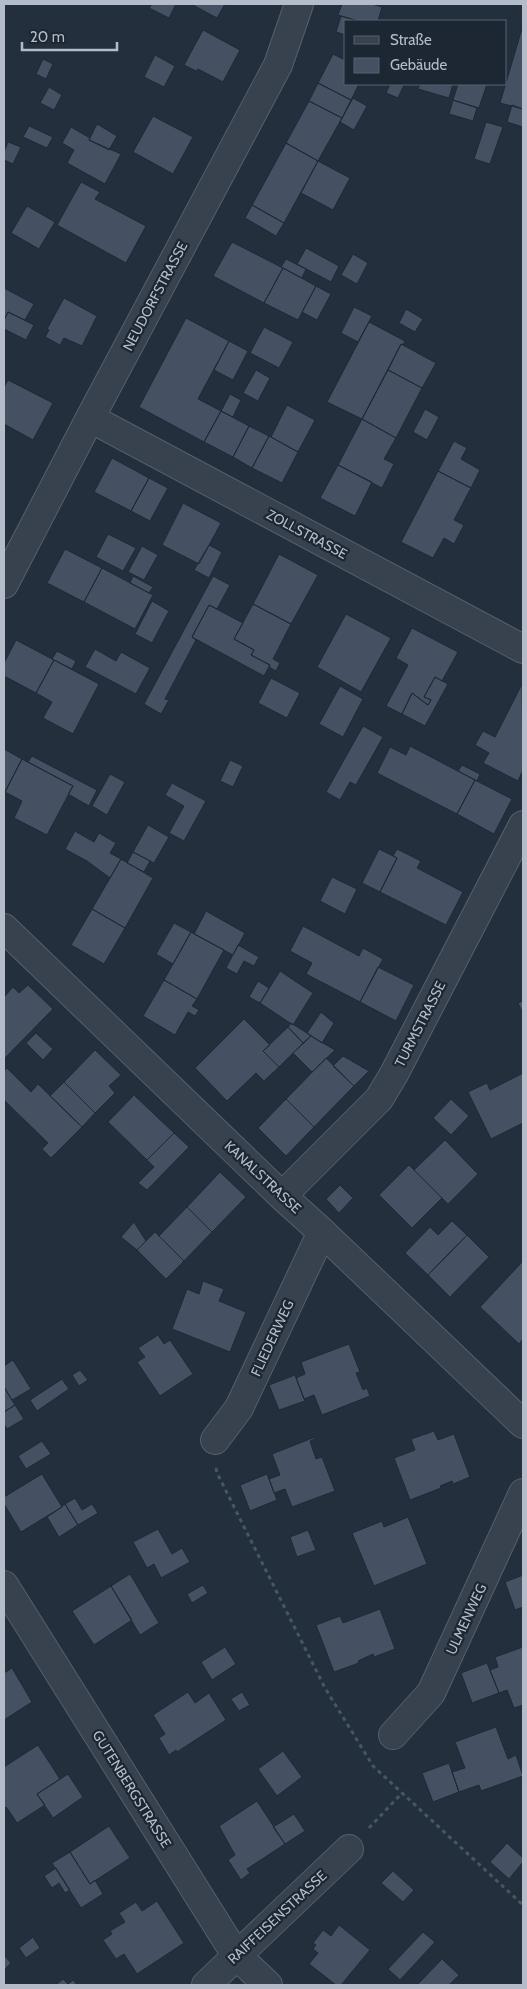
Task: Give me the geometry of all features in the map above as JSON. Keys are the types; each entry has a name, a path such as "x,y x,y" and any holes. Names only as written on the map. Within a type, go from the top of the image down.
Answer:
{"street":[{"name":"NEUDORFSTRASSE","path":"4,584 90,418 278,66 299,4"},
{"name":"ZOLLSTRASSE","path":"90,418 523,649"},
{"name":"TURMSTRASSE","path":"282,1196 379,1099 394,1074 523,825"},
{"name":"KANALSTRASSE","path":"4,928 282,1196 523,1424"},
{"name":"FLIEDERWEG","path":"215,1440 239,1408 322,1232"},
{"name":"ULMENWEG","path":"393,1736 431,1693 523,1493"},
{"name":"GUTENBERGSTRASSE","path":"4,1585 236,1955 268,1985"},
{"name":"RAIFFEISENSTRASSE","path":"206,1985 350,1849"}],"path":[{"path":"215,1440 217,1473 325,1688 373,1766 523,1905"},
{"path":"350,1849 402,1793"}],"building":[{"path":"152,4 176,4 169,18 149,8"},
{"path":"191,4 225,4 217,18"},
{"path":"342,4 372,4 382,7 378,20 355,20 338,15"},
{"path":"341,16 355,20 344,20 344,34 336,32"},
{"path":"523,25 523,109 500,103 505,85 507,85"},
{"path":"203,30 240,50 223,82 198,69 196,71 184,65"},
{"path":"333,54 344,60 344,85 358,85 351,100 318,83"},
{"path":"155,55 175,66 164,87 144,77"},
{"path":"43,59 53,64 46,79 36,74"},
{"path":"318,83 351,100 342,118 309,101"},
{"path":"390,85 404,85 398,98 386,93"},
{"path":"420,85 453,85 449,98 418,89"},
{"path":"458,85 487,85 479,108 453,100"},
{"path":"49,87 62,95 54,110 40,103"},
{"path":"353,98 367,106 354,130 340,122"},
{"path":"453,100 477,108 473,121 449,114"},
{"path":"309,101 342,118 318,161 286,143"},
{"path":"512,105 523,109 523,127 507,122"},
{"path":"153,116 193,137 173,174 133,152"},
{"path":"486,122 503,127 490,164 474,159"},
{"path":"97,124 117,136 109,150 89,140"},
{"path":"29,126 53,137 47,148 23,137"},
{"path":"71,127 90,138 89,140 121,154 105,184 67,163 74,150 62,143"},
{"path":"8,142 21,147 13,164 4,160 4,152"},
{"path":"286,143 318,161 284,223 252,205"},
{"path":"318,161 350,178 333,210 301,193"},
{"path":"81,182 100,192 95,199 146,226 126,263 57,225"},
{"path":"252,205 284,223 276,236 245,218"},
{"path":"27,206 55,222 39,249 11,233"},
{"path":"232,242 283,268 264,303 213,276"},
{"path":"306,248 339,266 331,282 297,264"},
{"path":"353,254 368,263 357,284 341,275"},
{"path":"286,259 306,269 302,278 281,267"},
{"path":"283,268 316,286 298,320 264,303"},
{"path":"316,286 331,294 317,320 302,312"},
{"path":"4,288 34,304 25,320 8,312 4,320"},
{"path":"64,298 97,316 82,346 64,338 60,345 45,337 49,330 47,329"},
{"path":"354,307 372,316 358,342 341,333"},
{"path":"406,309 423,319 415,332 399,323"},
{"path":"8,312 34,325 26,340 4,329 4,320"},
{"path":"186,318 229,341 198,399 221,411 204,442 139,407"},
{"path":"369,322 405,341 403,345 401,344 362,419 327,402"},
{"path":"264,327 293,342 279,368 250,353"},
{"path":"229,341 248,351 233,380 214,370"},
{"path":"401,344 436,363 422,388 388,370"},
{"path":"256,370 270,378 258,401 243,393"},
{"path":"388,370 422,388 396,438 362,419"},
{"path":"8,380 53,403 33,440 4,424 4,387"},
{"path":"230,394 241,400 233,417 221,411"},
{"path":"287,405 315,420 298,452 271,437"},
{"path":"425,409 439,417 427,440 413,432"},
{"path":"221,411 249,426 233,457 204,442"},
{"path":"362,419 396,438 384,459 394,464 382,488 338,465"},
{"path":"249,426 269,436 252,468 233,457"},
{"path":"269,436 298,452 282,483 252,468"},
{"path":"454,441 467,448 461,459 480,470 471,488 438,471"},
{"path":"112,458 149,478 131,511 94,492"},
{"path":"338,465 372,482 355,516 320,498"},
{"path":"438,471 471,488 454,520 464,525 454,544 444,538 433,558 401,542"},
{"path":"149,478 168,488 150,521 131,511"},
{"path":"183,503 221,523 199,564 162,545"},
{"path":"108,534 136,548 123,571 96,557"},
{"path":"209,545 222,552 209,578 194,570"},
{"path":"142,546 158,555 144,580 128,572"},
{"path":"65,549 102,568 84,602 47,583"},
{"path":"279,554 318,575 291,624 253,604"},
{"path":"102,568 153,595 135,629 84,602"},
{"path":"133,576 153,587 149,593 130,583"},
{"path":"213,576 230,585 217,609 209,605 192,637 196,640 165,699 169,700 161,714 144,704"},
{"path":"152,601 169,611 152,643 135,634"},
{"path":"253,604 291,624 273,659 280,663 276,671 269,667 270,665 251,655 254,650 234,639"},
{"path":"209,605 243,623 234,639 254,650 251,655 270,665 264,676 192,637"},
{"path":"346,614 391,638 361,692 317,667"},
{"path":"412,628 458,652 442,681 435,677 424,697 431,700 428,705 412,693 402,714 386,706 408,665 396,658"},
{"path":"16,640 54,660 36,693 4,676 4,663"},
{"path":"95,649 116,661 121,652 150,668 136,694 85,667"},
{"path":"57,651 76,661 72,669 52,659"},
{"path":"54,660 99,684 73,734 43,718 52,702 36,693"},
{"path":"435,677 448,684 425,726 402,714 412,693 428,705 431,700 424,697"},
{"path":"271,678 300,693 287,718 258,703"},
{"path":"522,684 523,770 518,781 483,763 489,753 475,745 483,731 495,737"},
{"path":"340,686 363,699 343,737 319,724"},
{"path":"363,726 383,737 356,785 350,782 340,800 326,792"},
{"path":"410,746 475,780 457,814 377,773 390,747 406,755"},
{"path":"4,749 22,759 5,792 4,791"},
{"path":"32,756 97,790 89,806 68,794 73,786 28,762"},
{"path":"22,759 73,786 47,835 14,818 22,801 5,792"},
{"path":"230,760 243,766 233,787 220,781"},
{"path":"462,765 480,774 477,781 458,771"},
{"path":"110,774 125,782 107,815 92,806"},
{"path":"475,780 512,799 494,834 457,814"},
{"path":"172,783 206,801 184,841 169,833 184,806 165,795"},
{"path":"148,825 169,837 154,863 133,852"},
{"path":"75,831 94,842 99,833 116,843 110,853 121,859 110,878 87,861 65,849"},
{"path":"379,849 397,858 380,892 362,883"},
{"path":"397,849 421,861 417,868 463,892 446,925 380,892 397,858 393,856"},
{"path":"133,852 150,861 144,872 127,863"},
{"path":"121,859 153,878 125,928 92,909"},
{"path":"332,877 357,889 345,914 320,901"},
{"path":"92,909 125,928 104,964 71,945"},
{"path":"206,911 245,933 233,955 194,934"},
{"path":"174,923 191,932 173,964 156,954"},
{"path":"303,926 359,956 363,948 383,959 360,1002 306,974 312,963 290,951"},
{"path":"191,932 224,950 197,999 164,980"},
{"path":"238,945 259,957 254,966 244,961 237,974 226,968"},
{"path":"378,967 414,985 396,1021 360,1002"},
{"path":"280,971 313,993 293,1025 260,1003"},
{"path":"164,980 197,999 192,1006 199,1010 195,1016 188,1012 175,1035 143,1016"},
{"path":"258,981 269,988 260,1003 249,997"},
{"path":"28,985 53,1009 4,1059 4,997 13,987 19,993"},
{"path":"523,1001 523,1013 518,1003"},
{"path":"321,1012 334,1023 322,1043 307,1033"},
{"path":"244,1019 270,1045 263,1051 279,1067 264,1081 256,1073 227,1101 195,1068"},
{"path":"291,1023 311,1036 303,1043 288,1027"},
{"path":"288,1027 303,1043 279,1067 263,1051"},
{"path":"36,1033 53,1049 43,1060 26,1043"},
{"path":"311,1036 335,1050 312,1072 293,1053"},
{"path":"95,1050 121,1075 109,1086 115,1093 95,1113 64,1082"},
{"path":"343,1056 369,1071 354,1086 333,1066"},
{"path":"326,1058 354,1086 314,1127 286,1099"},
{"path":"7,1068 31,1092 38,1084 82,1127 51,1158 42,1149 48,1143 4,1100 4,1071"},
{"path":"523,1073 523,1123 491,1139 468,1092 487,1083 490,1090"},
{"path":"64,1082 95,1113 82,1127 50,1096"},
{"path":"134,1095 174,1133 147,1160 108,1122"},
{"path":"286,1099 314,1127 286,1156 258,1128"},
{"path":"451,1099 469,1116 451,1135 433,1118"},
{"path":"174,1133 189,1147 147,1190 138,1183 154,1167 147,1160"},
{"path":"445,1140 478,1174 448,1204 414,1170"},
{"path":"409,1165 442,1198 412,1228 379,1195"},
{"path":"220,1172 246,1197 212,1232 187,1207"},
{"path":"340,1185 353,1198 339,1213 326,1199"},
{"path":"187,1207 212,1232 184,1261 159,1236"},
{"path":"452,1221 467,1235 428,1275 405,1253 430,1227 438,1235"},
{"path":"134,1222 146,1241 137,1250 121,1237"},
{"path":"155,1232 184,1261 166,1279 137,1250"},
{"path":"467,1235 489,1257 450,1297 428,1275"},
{"path":"523,1261 523,1339 519,1344 480,1307"},
{"path":"203,1281 224,1289 219,1301 246,1312 230,1352 172,1329 187,1289 199,1294"},
{"path":"158,1335 164,1344 170,1340 193,1374 160,1396 137,1362 145,1357 138,1348"},
{"path":"349,1344 360,1372 356,1373 363,1390 367,1388 370,1396 322,1415 314,1395 304,1399 296,1378 305,1374 301,1362"},
{"path":"13,1360 31,1389 12,1400 4,1387 4,1366"},
{"path":"80,1370 88,1380 79,1386 72,1375"},
{"path":"295,1375 305,1401 279,1410 269,1385"},
{"path":"62,1379 69,1389 37,1411 30,1400"},
{"path":"4,1387 15,1405 4,1412"},
{"path":"15,1405 24,1419 7,1429 4,1424 4,1412"},
{"path":"434,1431 438,1440 454,1434 470,1477 453,1484 452,1481 440,1486 441,1488 410,1500 394,1458 415,1450 411,1439"},
{"path":"315,1437 315,1439 310,1441 316,1459 322,1457 335,1491 292,1507 285,1489 274,1493 269,1479 280,1475 272,1454"},
{"path":"42,1441 51,1454 26,1469 18,1456"},
{"path":"42,1474 62,1507 21,1532 4,1504 4,1497"},
{"path":"267,1474 277,1500 250,1511 240,1485"},
{"path":"75,1498 82,1510 92,1504 98,1513 78,1525 65,1504"},
{"path":"65,1504 78,1525 59,1537 47,1517"},
{"path":"408,1517 427,1564 374,1586 352,1533 382,1521 384,1527"},
{"path":"158,1529 172,1554 182,1548 190,1562 161,1578 154,1564 147,1568 133,1542"},
{"path":"308,1530 316,1550 297,1557 290,1537"},
{"path":"130,1574 159,1623 140,1635 111,1586"},
{"path":"523,1575 523,1607 515,1610 505,1582"},
{"path":"203,1585 208,1593 192,1603 187,1594"},
{"path":"111,1586 132,1620 94,1645 72,1611"},
{"path":"380,1609 395,1649 374,1657 373,1654 358,1661 359,1663 334,1672 316,1625 340,1616 343,1623"},
{"path":"225,1647 236,1664 212,1680 201,1662"},
{"path":"523,1647 523,1705 514,1708 507,1690 499,1693 490,1670 498,1667 495,1657"},
{"path":"487,1663 499,1693 472,1703 461,1673"},
{"path":"12,1668 32,1702 4,1720 4,1673"},
{"path":"188,1692 195,1703 209,1693 226,1720 177,1752 176,1750 169,1755 159,1738 165,1734 153,1715"},
{"path":"242,1692 250,1705 239,1711 231,1699"},
{"path":"496,1727 508,1759 516,1755 523,1776 481,1791 479,1785 459,1792 452,1772 465,1768 455,1742"},
{"path":"38,1745 60,1779 37,1794 45,1805 17,1823 7,1808 4,1807 4,1767"},
{"path":"283,1751 302,1777 277,1796 258,1769"},
{"path":"449,1763 459,1792 433,1802 422,1773"},
{"path":"68,1774 83,1797 53,1818 37,1794"},
{"path":"257,1801 285,1844 247,1869 250,1873 241,1880 228,1860 235,1855 219,1826"},
{"path":"294,1814 305,1831 285,1844 273,1827"},
{"path":"109,1826 130,1858 90,1884 70,1852"},
{"path":"507,1843 523,1858 523,1862 509,1879 490,1862"},
{"path":"70,1852 90,1884 95,1880 103,1894 81,1908 52,1863"},
{"path":"56,1868 70,1890 65,1893 59,1883 52,1888 44,1876"},
{"path":"393,1871 414,1890 403,1902 381,1883"},
{"path":"157,1901 184,1943 137,1974 124,1954 116,1959 103,1940 112,1934 110,1931 125,1922 119,1913 136,1902 142,1911"},
{"path":"339,1925 370,1950 341,1985 336,1985 309,1964 318,1953 313,1949 316,1945 313,1943 323,1930 331,1936"},
{"path":"423,1932 435,1942 400,1980 388,1969"},
{"path":"33,1937 40,1948 26,1958 19,1948"},
{"path":"4,1955 11,1963 4,1970"},
{"path":"442,1959 459,1975 449,1985 417,1985"},
{"path":"63,1979 68,1984 73,1980 77,1985 57,1984"}]}
